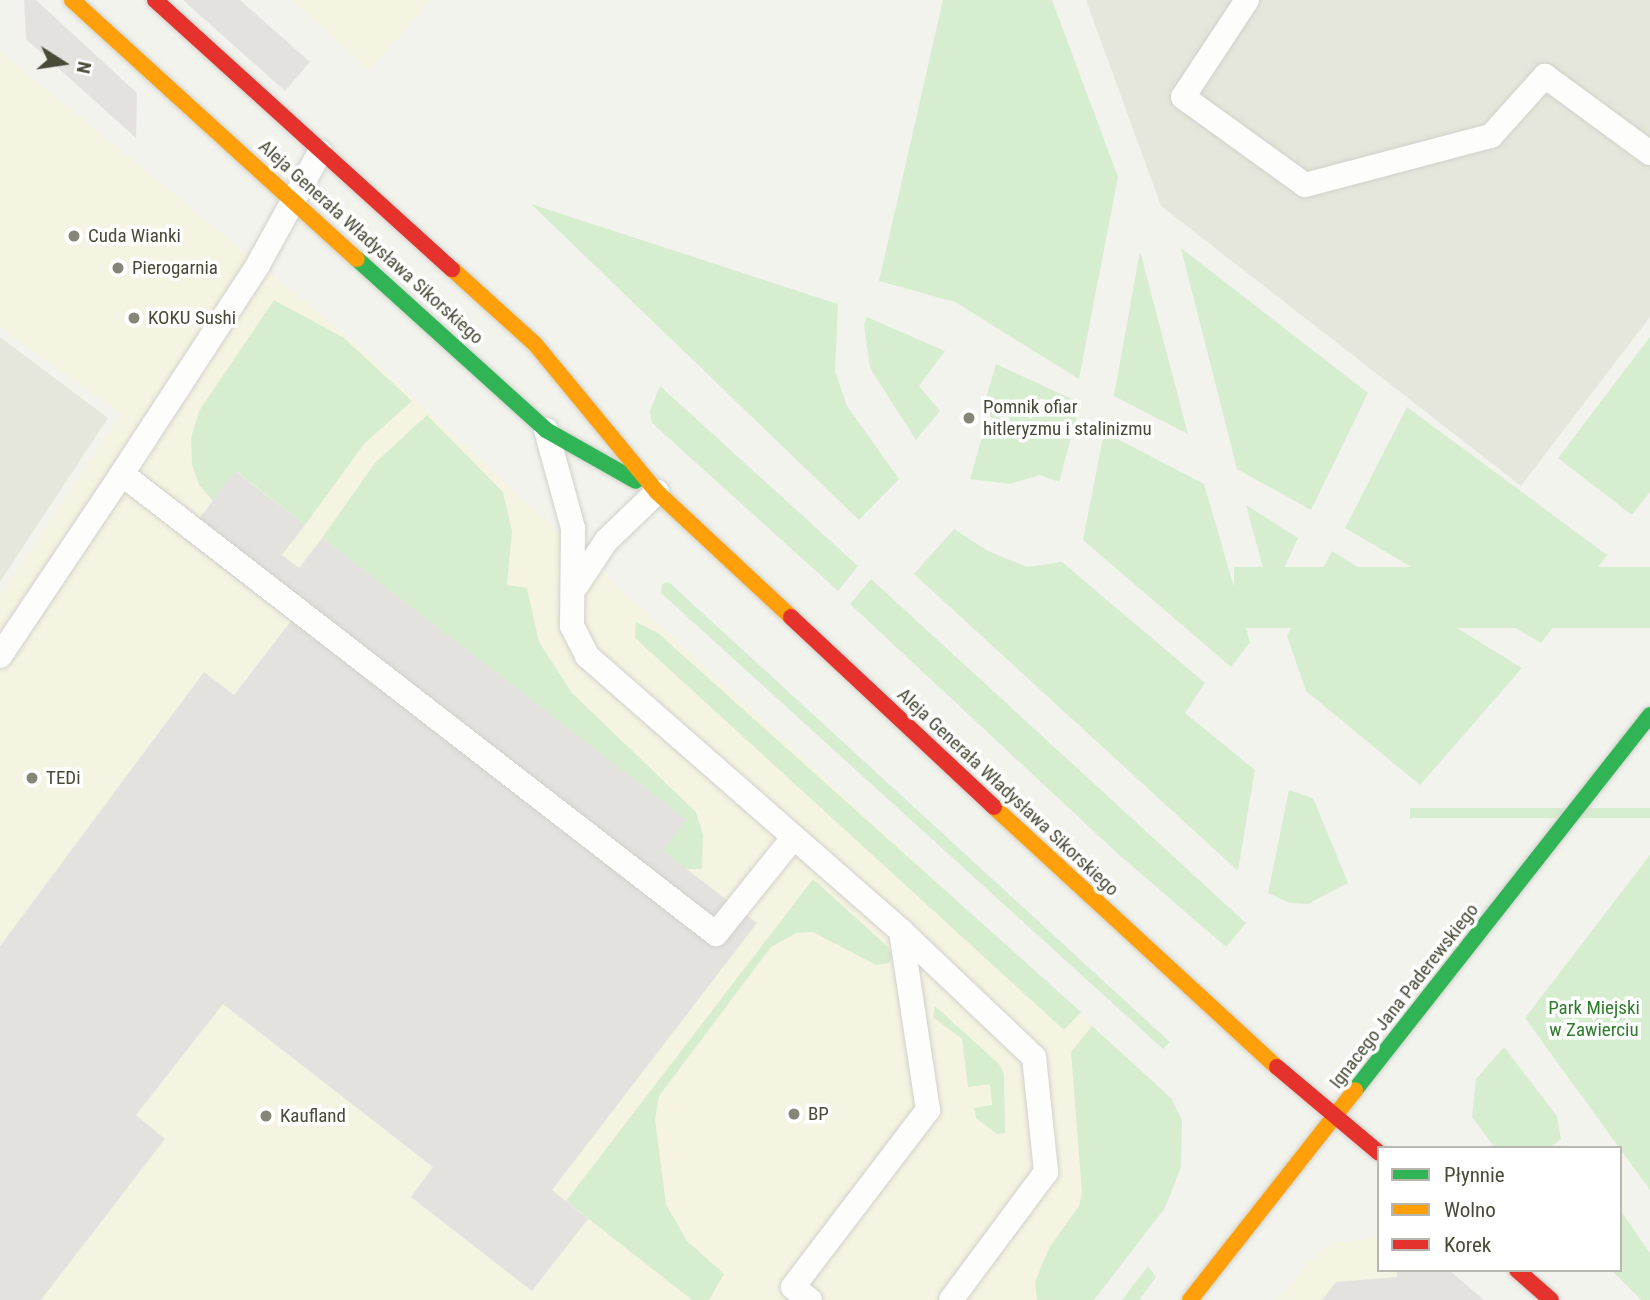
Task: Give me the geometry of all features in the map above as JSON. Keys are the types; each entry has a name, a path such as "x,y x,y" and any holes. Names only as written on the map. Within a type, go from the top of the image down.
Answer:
{"street":[{"name":"Aleja Generała Władysława Sikorskiego","path":"72,0 546,429 657,492"},
{"name":"Aleja Generała Władysława Sikorskiego","path":"155,0 535,344 657,492 1232,1029 1377,1151"},
{"name":"Ignacego Jana Paderewskiego","path":"1190,1300 1650,715"},
{"path":"1519,1272 1551,1300"}],"lane":[{"path":"1247,0 1183,97 1305,185 1491,136 1545,76 1650,153"},
{"path":"0,656 122,474 294,202 320,152"},
{"path":"546,429 573,528 575,589 572,626 587,656 901,931 1034,1057 1046,1172 955,1299"},
{"path":"122,474 716,934 793,838"},
{"path":"575,589 606,541 657,492"},
{"path":"810,1300 793,1287 928,1110 901,931"}],"shaded area":[{"path":"24,0 36,0 137,93 136,138 26,39"},
{"path":"183,0 240,0 310,62 285,91"},
{"path":"292,0 432,0 369,70"},
{"path":"1086,0 1650,0 1650,317 1521,486 1161,206"},
{"path":"0,51 347,336 1171,1098 1183,1134 1175,1188 1094,1300 0,1300 0,596 121,414 0,327"},
{"path":"0,337 108,418 0,582"},
{"path":"235,471 305,525 282,555 299,568 322,538 617,766 686,820 663,851 757,923 552,1190 588,1219 532,1291 411,1197 433,1167 223,1004 136,1115 165,1139 41,1300 0,1300 0,946 204,672 234,695 291,621 184,539"},
{"path":"1377,1237 1377,1272 1451,1272 1484,1300 1277,1300 1312,1259 1333,1243"},
{"path":"1397,1272 1451,1272 1484,1300 1322,1300 1336,1282 1397,1277"}],"green space":[{"path":"943,0 1052,0 1118,177 1079,379 955,302 879,281"},
{"path":"531,204 838,304 835,371 847,406 899,479 859,520"},
{"path":"1181,248 1368,393 1311,510 1237,469"},
{"path":"1140,251 1188,434 1114,396"},
{"path":"274,300 344,338 412,401 364,444 305,525 236,471 213,501 199,485 192,464 191,438 199,411"},
{"path":"867,317 945,351 919,386 940,411 916,440 870,368 864,325"},
{"path":"1650,337 1650,492 1632,515 1558,458"},
{"path":"996,364 1074,400 1079,409 1059,482 1040,475 1010,484 970,479 986,423 1016,428 1018,423 981,415"},
{"path":"660,386 858,566 838,591 652,423 650,411"},
{"path":"1407,407 1607,555 1541,643 1345,528"},
{"path":"427,415 503,492 512,531 507,585 527,588 539,642 572,693 696,812 703,835 702,869 686,869 662,850 686,820 322,538 375,463"},
{"path":"1104,432 1204,484 1250,642 1231,667 1083,540"},
{"path":"1246,505 1298,538 1271,597"},
{"path":"954,529 988,551 1027,567 1062,562 1205,683 1185,713 1255,770 1238,871 914,574"},
{"path":"1332,551 1522,668 1420,785 1306,691 1287,636"},
{"path":"1234,567 1650,567 1650,628 1234,628"},
{"path":"871,579 1246,923 1226,947 1117,853 850,604"},
{"path":"668,582 1170,1042 1163,1049 661,593 662,584"},
{"path":"636,622 658,633 1081,1012 1064,1030 635,638"},
{"path":"1289,790 1313,798 1348,883 1308,904 1290,903 1268,893"},
{"path":"1410,808 1650,808 1650,818 1410,818"},
{"name":"Park Miejski w Zawierciu","path":"1650,855 1650,1190 1622,1151 1622,1146 1618,1146 1525,1018"},
{"path":"813,879 887,946 892,957 889,963 876,965 813,932 796,933 771,947 659,1096 655,1120 666,1204 687,1241 724,1274 709,1300 692,1300 566,1201"},
{"path":"935,1006 999,1064 1004,1074 1005,1133 997,1134 976,1118 974,1108 992,1105 990,1084 968,1087 962,1039 933,1017"},
{"path":"1092,1026 1171,1098 1182,1120 1181,1167 1165,1208 1094,1300 1037,1300 1035,1282 1049,1248 1079,1206 1082,1193 1071,1052"},
{"path":"1504,1047 1557,1116 1561,1139 1552,1146 1494,1146 1472,1117 1476,1079"},
{"path":"1622,1213 1650,1253 1650,1300 1641,1300 1613,1272 1622,1272"},
{"path":"1148,1266 1156,1277 1139,1300 1122,1300"}],"traffic: fast":[{"path":"357,259 546,430 636,481"},
{"path":"1355,1090 1650,715"}],"traffic: slow":[{"path":"72,0 357,259"},
{"path":"452,269 535,344 657,492 791,617"},
{"path":"994,807 1277,1067"},
{"path":"1190,1300 1355,1090"}],"traffic: jam":[{"path":"155,0 452,269"},
{"path":"791,617 994,807"},
{"path":"1277,1067 1377,1151"},
{"path":"1519,1272 1551,1300"}],"place":[{"name":"Cuda Wianki","path":"74,236"},
{"name":"Pierogarnia","path":"118,268"},
{"name":"KOKU Sushi","path":"134,318"},
{"name":"Pomnik ofiar hitleryzmu i stalinizmu","path":"969,418"},
{"name":"TEDi","path":"32,778"},
{"name":"BP","path":"794,1114"},
{"name":"Kaufland","path":"266,1116"}]}
